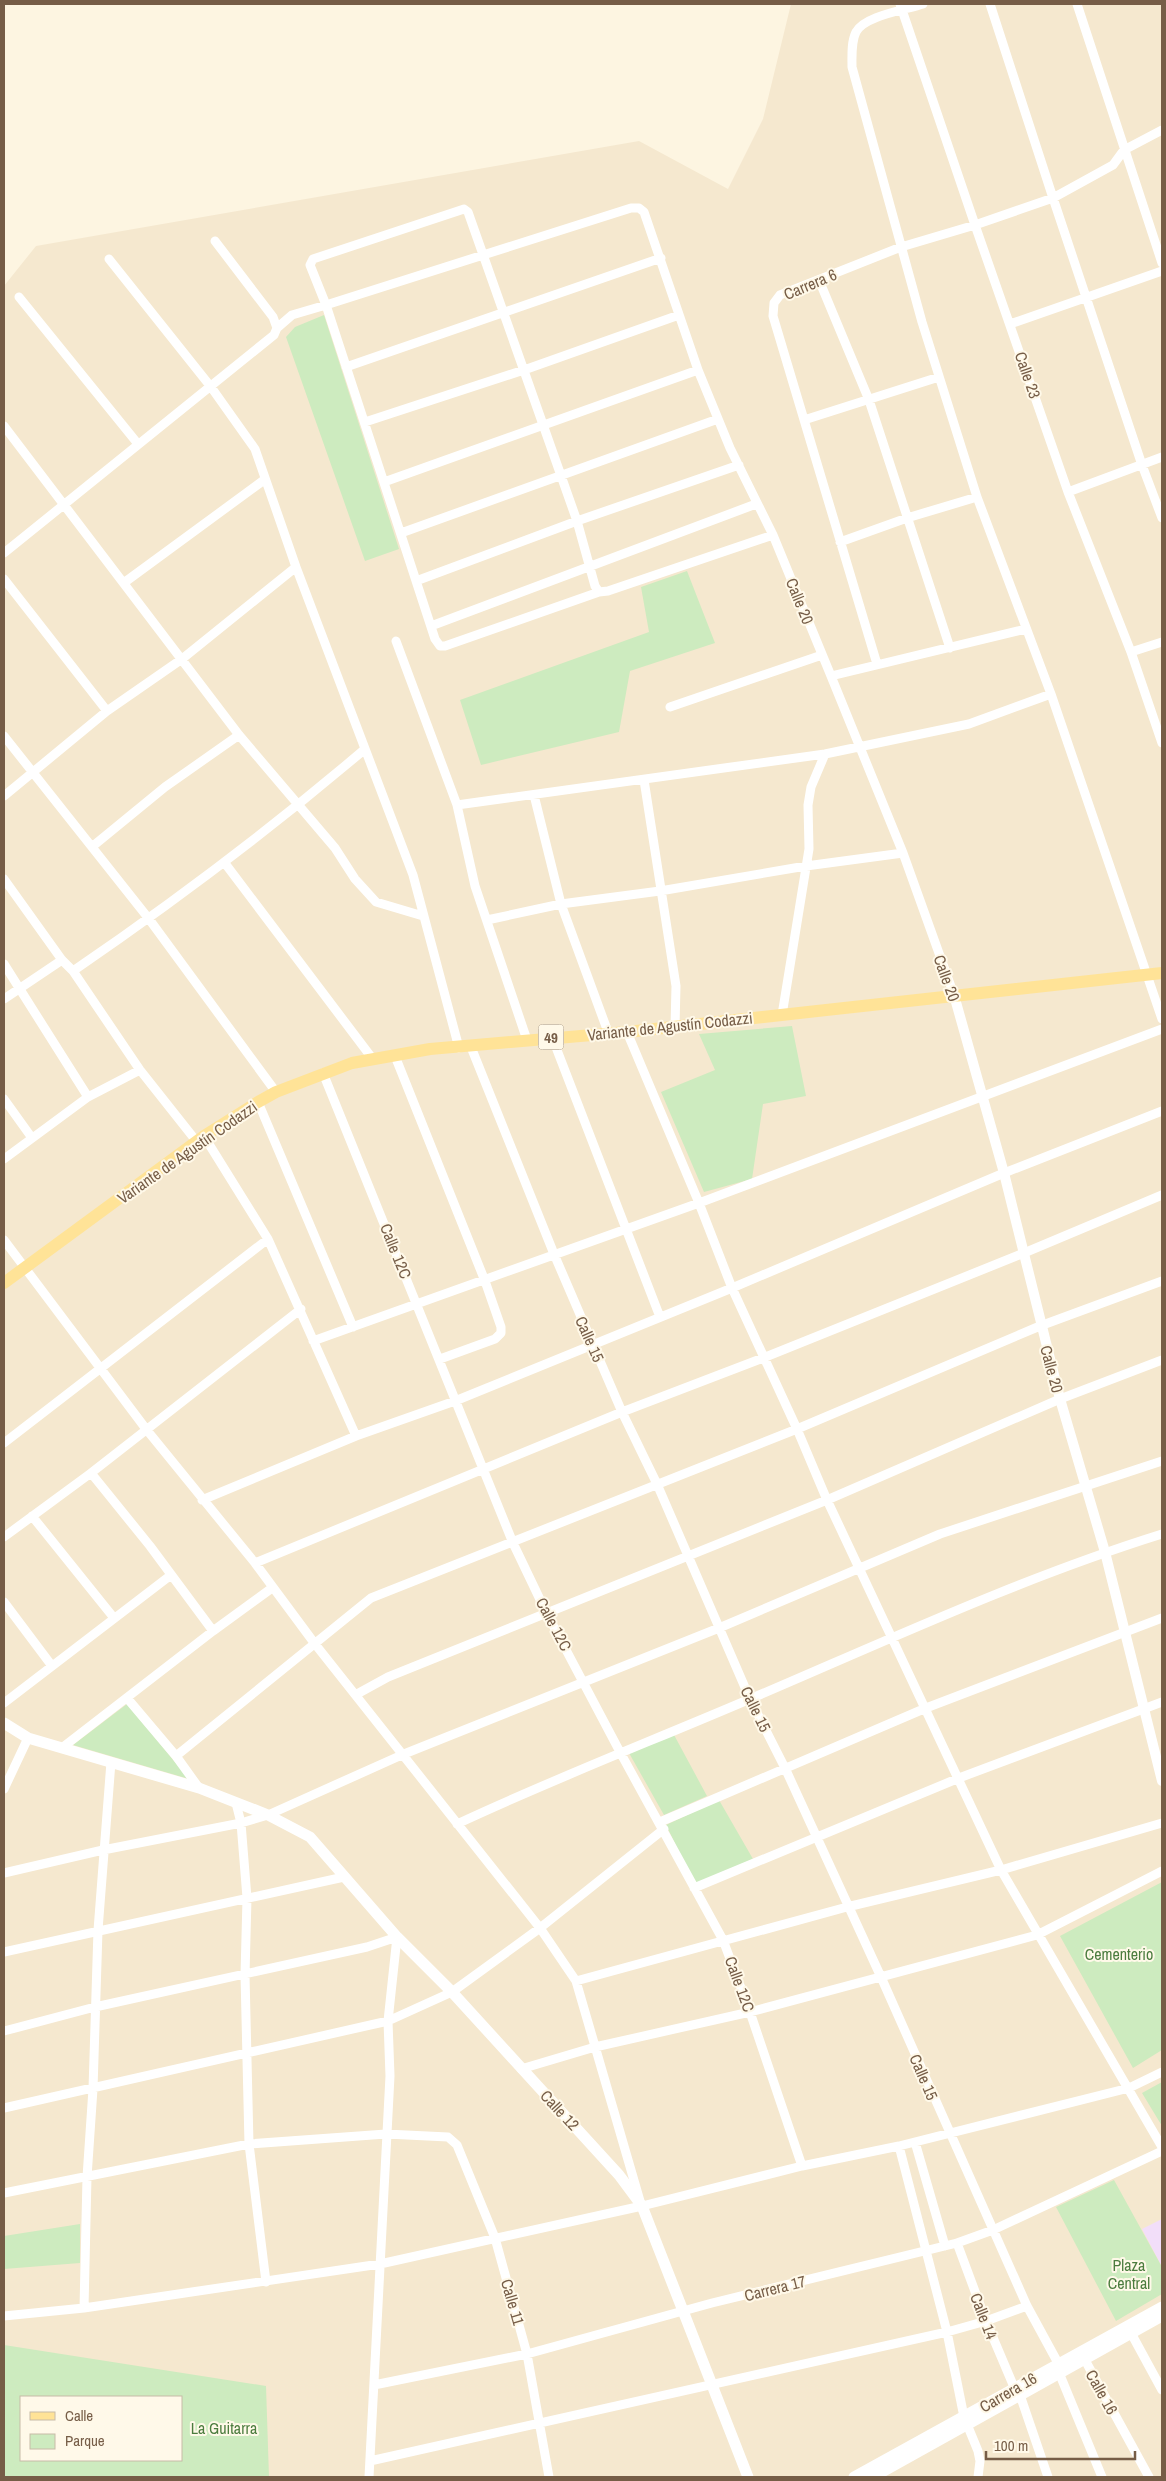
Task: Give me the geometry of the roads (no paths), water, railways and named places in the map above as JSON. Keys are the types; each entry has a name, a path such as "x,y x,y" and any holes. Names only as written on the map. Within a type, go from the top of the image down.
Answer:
{"main road":[{"name":"Variante de Agustín Codazzi","path":"4,1283 200,1139 258,1102 276,1092 323,1073 372,1058 395,1056 430,1049 608,1032 627,1032 1162,973"},
{"name":"Calle 12","path":"4,1723 28,1738 199,1788 268,1815 310,1837 397,1937 452,1992 620,2175 642,2206 748,2477"},
{"name":"Carrera 16","path":"873,2477 1162,2307"},
{"name":"Carrera 16","path":"1059,2369 1085,2360 1162,2316"},
{"name":"Carrera 16","path":"854,2477 966,2421"}],"street":[{"path":"922,4 901,8 862,24 856,32 852,45 852,66 938,377 977,497 1051,694 1162,1019"},
{"path":"990,4 1142,464 1162,518"},
{"path":"1078,4 1162,262"},
{"name":"Calle 23","path":"901,8 974,225 1068,492 1130,652 1162,743"},
{"name":"Carrera 6","path":"877,664 773,316 774,303 780,295 901,247 1053,198 1113,165 1124,150 1162,130"},
{"name":"Calle 20","path":"484,256 630,208 639,208 644,212 698,370 756,504 773,535 831,676 903,853 954,995 1004,1172 1040,1326 1060,1400 1105,1552 1162,1781"},
{"path":"599,592 595,586 577,521 468,212 464,209 458,210 313,259 310,265 326,304 435,639 440,646 773,535"},
{"path":"214,241 273,317 277,328"},
{"path":"4,553 62,504 267,343 277,328 292,316 484,256"},
{"path":"346,366 661,258"},
{"name":"Calle 15","path":"109,259 210,386 255,449 264,480 296,567 413,875 423,916 465,1047 592,1345 657,1484 750,1699 785,1768 847,1907 881,1977 949,2134 1027,2306 1059,2369 1102,2477"},
{"path":"1010,324 1162,271"},
{"path":"819,280 869,400 950,648"},
{"path":"19,297 138,444"},
{"path":"365,422 524,370 679,315"},
{"path":"384,482 698,370"},
{"path":"804,420 938,377"},
{"path":"401,533 718,419"},
{"path":"4,426 238,735 335,848 355,879 376,902 423,916"},
{"path":"1068,492 1162,457"},
{"path":"416,581 577,521 739,465"},
{"path":"124,582 264,480"},
{"path":"840,542 907,518 977,497"},
{"path":"431,626 756,504"},
{"path":"4,796 107,711 182,659 296,567"},
{"path":"4,579 107,711"},
{"path":"831,676 1026,629"},
{"path":"396,640 457,805 475,886 527,1040"},
{"path":"1130,652 1162,642"},
{"path":"670,707 822,655"},
{"path":"457,805 859,748 969,724 1051,694"},
{"path":"93,846 165,787 238,735"},
{"path":"4,736 32,774 93,846 149,919 276,1092"},
{"path":"73,971 149,919 297,806 366,749"},
{"path":"782,1015 810,835 810,796 825,754"},
{"path":"644,780 676,986 674,1027"},
{"path":"534,795 561,904 608,1032"},
{"path":"488,920 561,904 660,891 806,866 903,853"},
{"path":"224,862 372,1058"},
{"path":"4,879 62,960 73,971 140,1070 200,1139 268,1238 356,1436"},
{"path":"4,999 62,960"},
{"path":"4,964 88,1097"},
{"path":"313,1341 485,1281 627,1227 699,1203 1162,1029"},
{"path":"627,1032 699,1203 732,1288 763,1358 797,1429 827,1500 1001,1870 1162,2147"},
{"path":"552,1037 627,1227 660,1317"},
{"path":"395,1056 485,1281 501,1333 495,1339 440,1359"},
{"path":"4,1159 88,1097 140,1070"},
{"name":"Calle 12C","path":"323,1073 440,1359 482,1471 513,1543 546,1612 585,1682 620,1752 724,1940 802,2166"},
{"path":"4,1099 32,1138"},
{"path":"258,1102 353,1327"},
{"path":"202,1500 356,1436 455,1401 732,1288 1004,1172 1162,1111"},
{"path":"256,1562 482,1471 622,1412 763,1358 1024,1253 1162,1195"},
{"path":"4,1442 268,1238"},
{"path":"4,1240 146,1429 202,1500 256,1562 272,1588 315,1644 357,1694 540,1928 576,1981 642,2206"},
{"path":"176,1756 371,1598 797,1429 1040,1326 1162,1281"},
{"path":"4,1537 91,1473 301,1309"},
{"path":"357,1694 388,1677 827,1500 1060,1400 1162,1360"},
{"path":"4,1874 103,1850 241,1823 268,1815 404,1754 719,1628 940,1534 1162,1461"},
{"path":"91,1473 213,1631"},
{"path":"32,1516 114,1618"},
{"path":"457,1824 531,1789 750,1699 892,1636 1105,1552 1162,1534"},
{"path":"4,1703 171,1576"},
{"path":"64,1747 213,1631 272,1588"},
{"path":"4,1602 52,1666"},
{"path":"4,2108 247,2055 388,2021 452,1992 540,1928 662,1826 785,1768 926,1708 1125,1630 1162,1618"},
{"path":"127,1698 176,1756 199,1788"},
{"path":"694,1888 959,1778 1162,1702"},
{"path":"4,1789 28,1738"},
{"path":"84,2308 87,2177 93,2089 98,1930 111,1762"},
{"path":"236,1804 241,1823 247,1898 245,1975 249,2144 266,2282"},
{"path":"576,1981 847,1907 1001,1870 1162,1823"},
{"path":"522,2069 595,2048 750,2012 1038,1935 1162,1870"},
{"path":"4,1952 344,1877"},
{"path":"4,2031 95,2008 367,1947 397,1937 388,2021 390,2076 369,2477"},
{"path":"4,2316 84,2308 380,2264 642,2206 802,2166 949,2134 1129,2088 1162,2072"},
{"path":"4,2193 249,2144 386,2134"},
{"name":"Calle 11","path":"386,2134 448,2137 457,2145 495,2238 527,2354 549,2477"},
{"path":"915,2142 945,2246"},
{"path":"899,2146 927,2251 966,2421 980,2461 978,2477"},
{"name":"Carrera 17","path":"374,2385 527,2354 683,2311 957,2243 993,2230 1162,2151"},
{"name":"Calle 14","path":"957,2243 986,2321 1017,2391 1048,2477"},
{"path":"370,2461 946,2332 986,2321 1027,2306"},
{"path":"1131,2333 1162,2390"},
{"name":"Calle 16","path":"1085,2360 1149,2477"}],"park label":[{"name":"Cementerio","path":"1119,1954"},
{"name":"Plaza Central","path":"1129,2274"},
{"name":"La Guitarra","path":"224,2428"}]}
